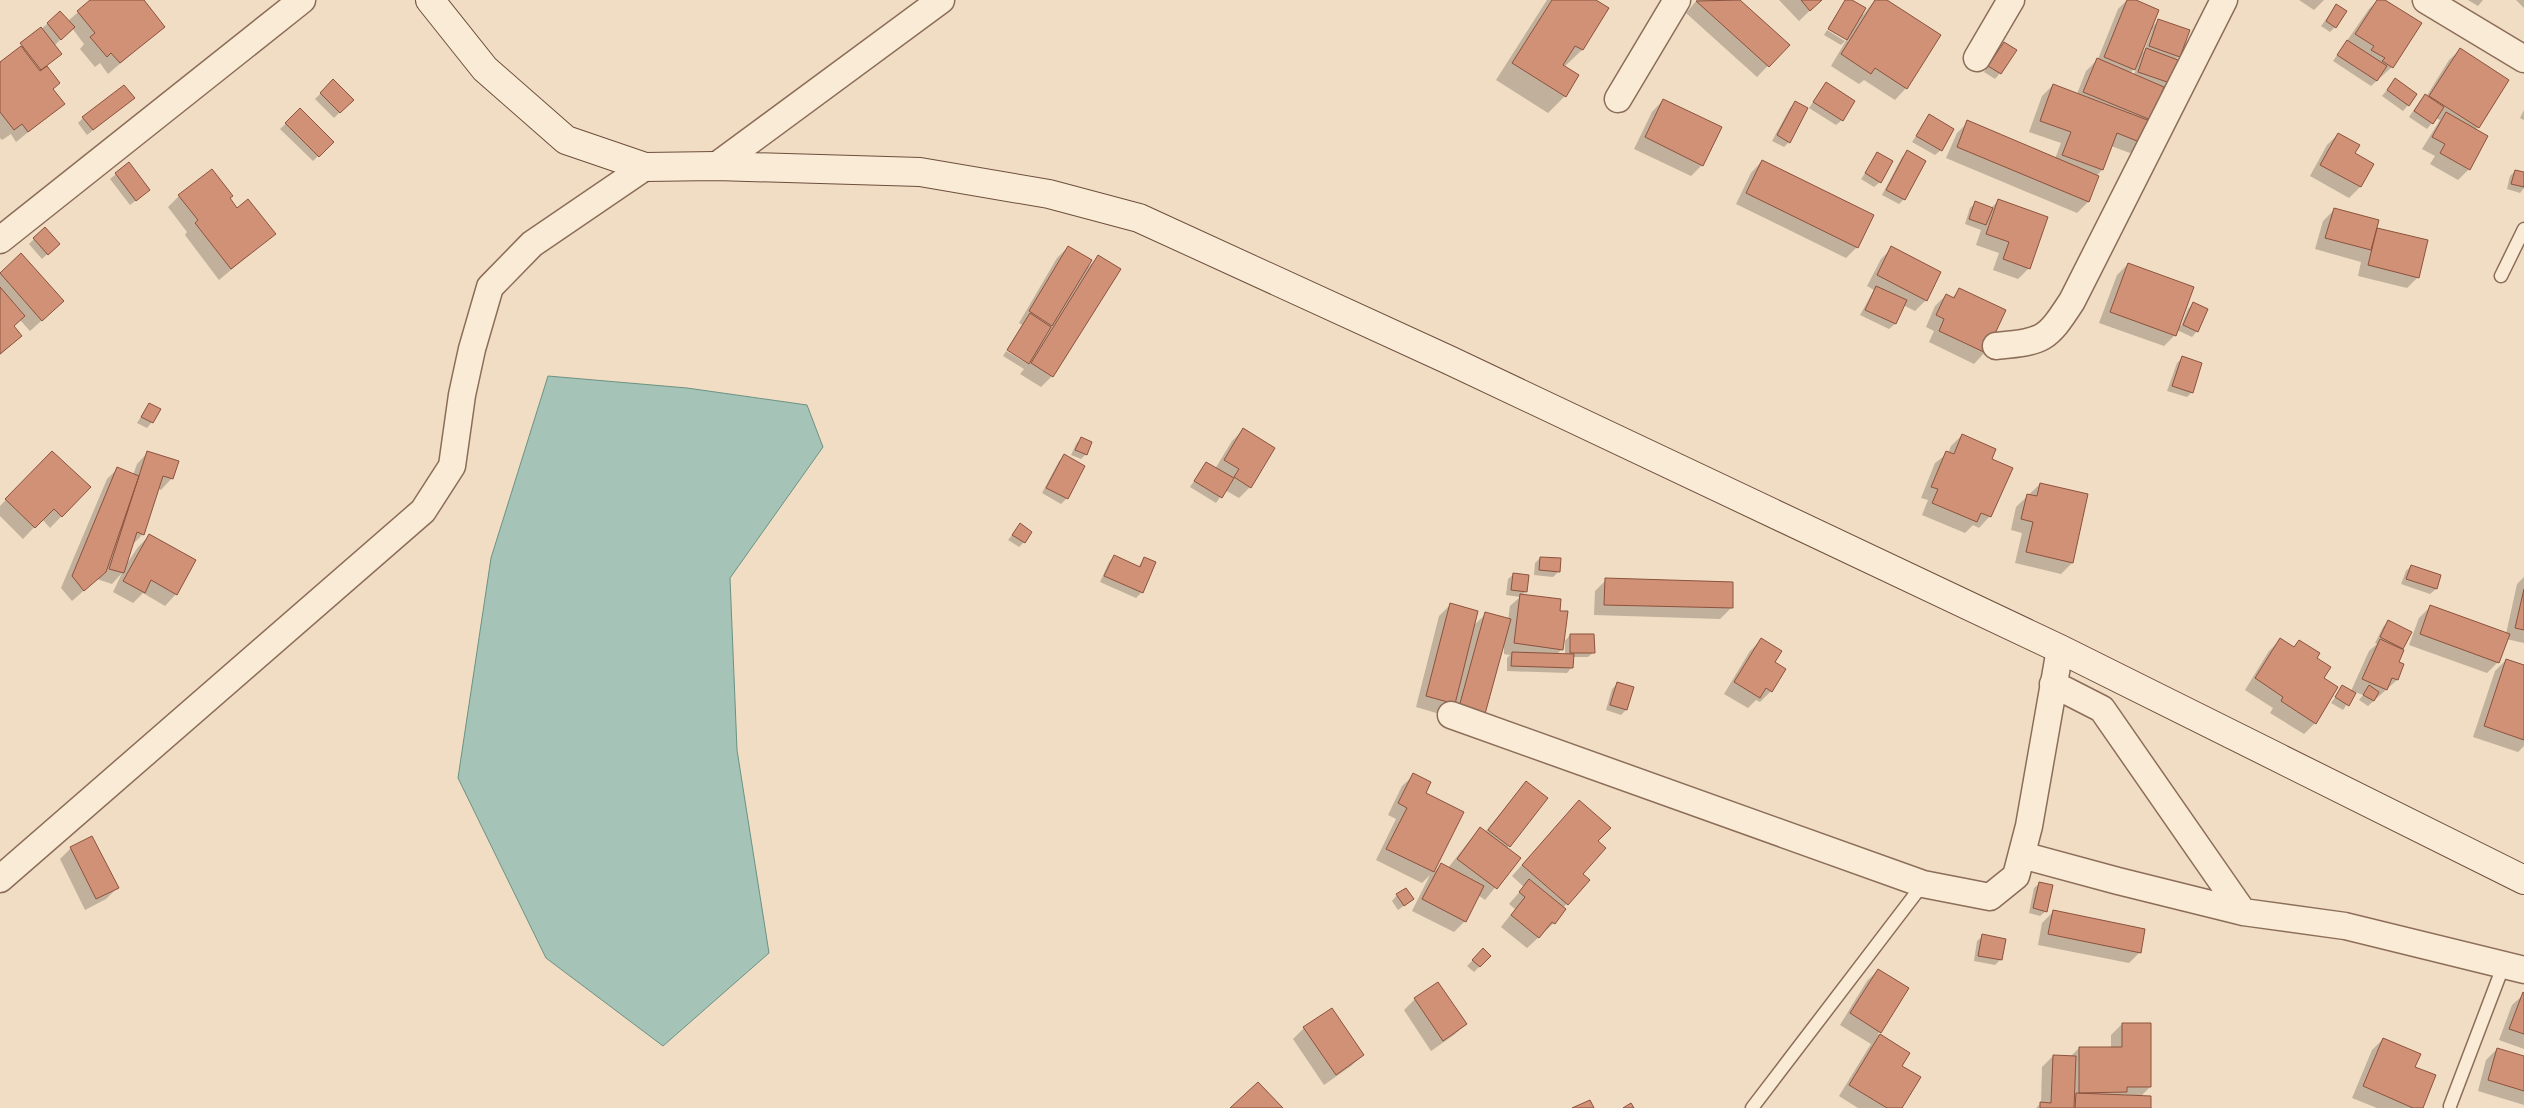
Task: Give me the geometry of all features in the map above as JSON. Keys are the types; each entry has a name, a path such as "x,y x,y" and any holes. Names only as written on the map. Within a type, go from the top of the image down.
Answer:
{"street":[{"path":"0,240 302,0"},
{"path":"430,0 485,69 566,140 645,167 716,166 920,172 1049,194 1139,218 1449,360 2060,649 2524,880"},
{"path":"716,166 941,0"},
{"path":"1618,99 1677,0"},
{"path":"1976,58 2011,0"},
{"path":"1996,346 2033,342 2053,329 2058,322 2072,300 2224,0"},
{"path":"2426,0 2524,60"},
{"path":"0,879 424,510 452,466 462,395 472,349 490,287 532,244 645,167"},
{"path":"1451,715 1923,884 1990,897 2016,876 2022,855 2029,826 2060,649"},
{"path":"2053,684 2102,709 2244,912"},
{"path":"2022,855 2244,912 2345,926 2514,967"}],"lane":[{"path":"2501,276 2524,229"},
{"path":"1752,1108 1923,884"},
{"path":"2450,1106 2514,967"}],"shaded area":[{"path":"548,376 687,388 807,405 823,447 730,578 737,750 769,953 663,1046 546,958 458,778 491,558"}],"building":[{"path":"90,0 144,0 165,27 120,63 111,53 107,57 90,37 95,33 77,11"},
{"path":"1552,0 1596,0 1609,8 1583,50 1575,46 1563,65 1579,75 1566,97 1512,63"},
{"path":"1740,0 1790,45 1769,67 1696,1"},
{"path":"1801,0 1822,0 1810,11"},
{"path":"1845,0 1852,0 1866,8 1847,40 1828,29"},
{"path":"1875,0 1887,0 1941,35 1907,89 1875,68 1871,74 1841,54"},
{"path":"2127,0 2136,0 2159,10 2135,70 2104,57"},
{"path":"2377,0 2385,0 2422,23 2393,68 2382,61 2385,58 2371,50 2374,46 2355,34"},
{"path":"2336,4 2347,11 2336,28 2326,21"},
{"path":"60,11 75,27 61,40 47,23"},
{"path":"2158,19 2190,30 2180,57 2149,46"},
{"path":"41,27 62,54 41,70 20,43"},
{"path":"2347,40 2387,66 2377,81 2337,55"},
{"path":"2004,42 2017,50 2001,74 1988,66"},
{"path":"21,46 40,71 47,66 60,83 53,89 65,104 28,132 22,124 14,130 0,112 0,62"},
{"path":"2146,48 2178,60 2170,83 2138,72"},
{"path":"2460,48 2509,80 2479,128 2429,96"},
{"path":"2097,58 2164,87 2151,120 2083,92"},
{"path":"2395,78 2417,94 2409,106 2387,90"},
{"path":"333,79 354,100 340,113 320,93"},
{"path":"1826,82 1855,101 1843,121 1813,102"},
{"path":"2053,84 2150,121 2142,143 2117,133 2103,170 2062,155 2071,132 2040,121"},
{"path":"124,85 135,98 93,130 82,117"},
{"path":"2425,94 2444,107 2433,124 2414,111"},
{"path":"1663,99 1722,127 1703,166 1645,137"},
{"path":"1795,101 1808,108 1790,143 1777,135"},
{"path":"300,108 334,142 319,157 285,123"},
{"path":"2446,112 2488,136 2470,170 2440,153 2445,144 2432,137"},
{"path":"1929,114 1954,129 1942,151 1916,136"},
{"path":"1967,120 2099,176 2089,202 1957,147"},
{"path":"2338,133 2360,145 2355,153 2374,164 2361,187 2320,165"},
{"path":"1907,150 1926,161 1905,200 1886,190"},
{"path":"1877,152 1893,161 1881,183 1865,173"},
{"path":"1762,160 1874,215 1858,248 1746,193"},
{"path":"129,162 150,190 136,201 115,173"},
{"path":"212,169 233,196 230,198 237,208 248,199 276,234 231,269 195,223 198,220 178,195"},
{"path":"2515,170 2524,172 2524,187 2511,184"},
{"path":"1998,199 2048,217 2030,269 2003,259 2009,242 1986,234"},
{"path":"1975,201 1993,208 1986,225 1969,219"},
{"path":"2334,208 2379,220 2371,250 2325,238"},
{"path":"45,227 60,244 48,255 33,238"},
{"path":"2377,228 2428,240 2419,278 2368,265"},
{"path":"1068,246 1092,260 1052,326 1029,311"},
{"path":"1891,246 1941,272 1927,301 1877,275"},
{"path":"21,253 64,301 42,321 0,273"},
{"path":"1098,255 1121,269 1053,377 1031,363"},
{"path":"2128,263 2194,287 2176,336 2110,312"},
{"path":"1876,286 1907,300 1896,324 1865,310"},
{"path":"0,287 25,316 14,326 22,336 0,354"},
{"path":"1959,288 2006,310 1986,353 1939,331 1944,319 1936,315 1946,294 1954,298"},
{"path":"2193,302 2208,309 2198,332 2183,325"},
{"path":"1030,313 1051,327 1029,364 1007,350"},
{"path":"2182,356 2202,363 2193,393 2172,386"},
{"path":"149,403 161,409 153,423 141,417"},
{"path":"1243,428 1275,448 1251,488 1234,477 1239,469 1224,460"},
{"path":"1962,434 1996,449 1992,459 2013,468 1991,517 1981,513 1977,522 1932,503 1938,489 1931,487 1946,451 1954,454"},
{"path":"1081,437 1092,442 1087,455 1075,450"},
{"path":"52,451 91,487 62,517 54,509 35,528 5,499"},
{"path":"147,451 179,461 173,479 163,476 144,535 137,532 124,573 109,569"},
{"path":"1064,454 1085,466 1068,499 1046,488"},
{"path":"1206,462 1234,478 1222,498 1194,481"},
{"path":"117,467 139,476 106,572 84,591 72,576"},
{"path":"2040,483 2088,494 2073,563 2026,552 2033,522 2021,519 2027,494 2037,496"},
{"path":"1020,523 1032,532 1025,543 1012,535"},
{"path":"149,534 196,560 177,595 151,580 145,593 123,581"},
{"path":"1114,555 1140,567 1144,557 1156,562 1143,593 1104,576"},
{"path":"1540,557 1561,558 1560,572 1539,570"},
{"path":"2411,565 2441,575 2437,589 2406,579"},
{"path":"1513,573 1529,575 1527,592 1511,590"},
{"path":"1605,578 1733,582 1733,608 1604,605"},
{"path":"2524,589 2524,630 2515,628"},
{"path":"1520,594 1561,599 1560,611 1568,611 1563,650 1514,643"},
{"path":"1450,603 1478,611 1455,704 1426,696"},
{"path":"2430,605 2510,634 2499,663 2420,634"},
{"path":"1485,612 1511,619 1485,714 1459,707"},
{"path":"2388,620 2412,632 2403,649 2380,637"},
{"path":"1570,634 1594,634 1595,653 1570,653"},
{"path":"1761,638 1782,651 1775,662 1786,669 1772,692 1766,688 1760,698 1734,682"},
{"path":"2280,638 2294,647 2299,640 2320,653 2317,658 2331,667 2324,678 2338,687 2316,724 2281,701 2283,697 2255,678"},
{"path":"2380,639 2404,650 2399,662 2404,664 2398,680 2392,678 2387,690 2362,679"},
{"path":"1512,652 1574,654 1573,668 1511,666"},
{"path":"2506,659 2524,665 2524,740 2484,726"},
{"path":"1617,682 1634,687 1627,710 1610,705"},
{"path":"2342,685 2356,693 2349,706 2335,697"},
{"path":"2369,685 2379,692 2374,701 2363,695"},
{"path":"1413,773 1431,782 1426,793 1464,812 1434,872 1386,849 1407,808 1398,803"},
{"path":"1526,781 1548,798 1510,847 1488,830"},
{"path":"1579,800 1611,828 1598,841 1606,848 1583,874 1590,880 1568,905 1522,865"},
{"path":"1480,827 1521,858 1497,889 1457,859"},
{"path":"92,836 119,888 96,899 70,847"},
{"path":"1441,863 1484,886 1466,922 1422,899"},
{"path":"1529,879 1566,909 1555,924 1552,922 1539,938 1511,915 1525,897 1519,892"},
{"path":"2039,882 2053,885 2047,912 2033,908"},
{"path":"1406,888 1414,899 1404,906 1396,894"},
{"path":"2053,910 2145,929 2141,953 2048,934"},
{"path":"1982,934 2006,939 2002,960 1978,956"},
{"path":"1483,948 1491,956 1480,967 1472,960"},
{"path":"1878,969 1909,988 1881,1033 1850,1013"},
{"path":"1438,982 1467,1024 1443,1041 1414,998"},
{"path":"2524,993 2524,1034 2509,1029"},
{"path":"1332,1008 1364,1055 1336,1075 1303,1027"},
{"path":"2122,1023 2151,1023 2151,1087 2127,1087 2127,1092 2079,1093 2079,1047 2122,1047"},
{"path":"1880,1034 1910,1053 1902,1066 1921,1077 1902,1108 1887,1108 1849,1085"},
{"path":"2383,1038 2421,1054 2415,1067 2436,1075 2423,1108 2413,1108 2363,1086"},
{"path":"2497,1048 2524,1056 2524,1091 2488,1080"},
{"path":"2053,1055 2076,1056 2074,1108 2040,1108 2040,1102 2051,1103"},
{"path":"1258,1082 1283,1108 1230,1108"},
{"path":"2076,1093 2151,1096 2151,1108 2075,1108"},
{"path":"1590,1100 1594,1108 1572,1108"},
{"path":"1631,1103 1634,1108 1623,1108"}]}
